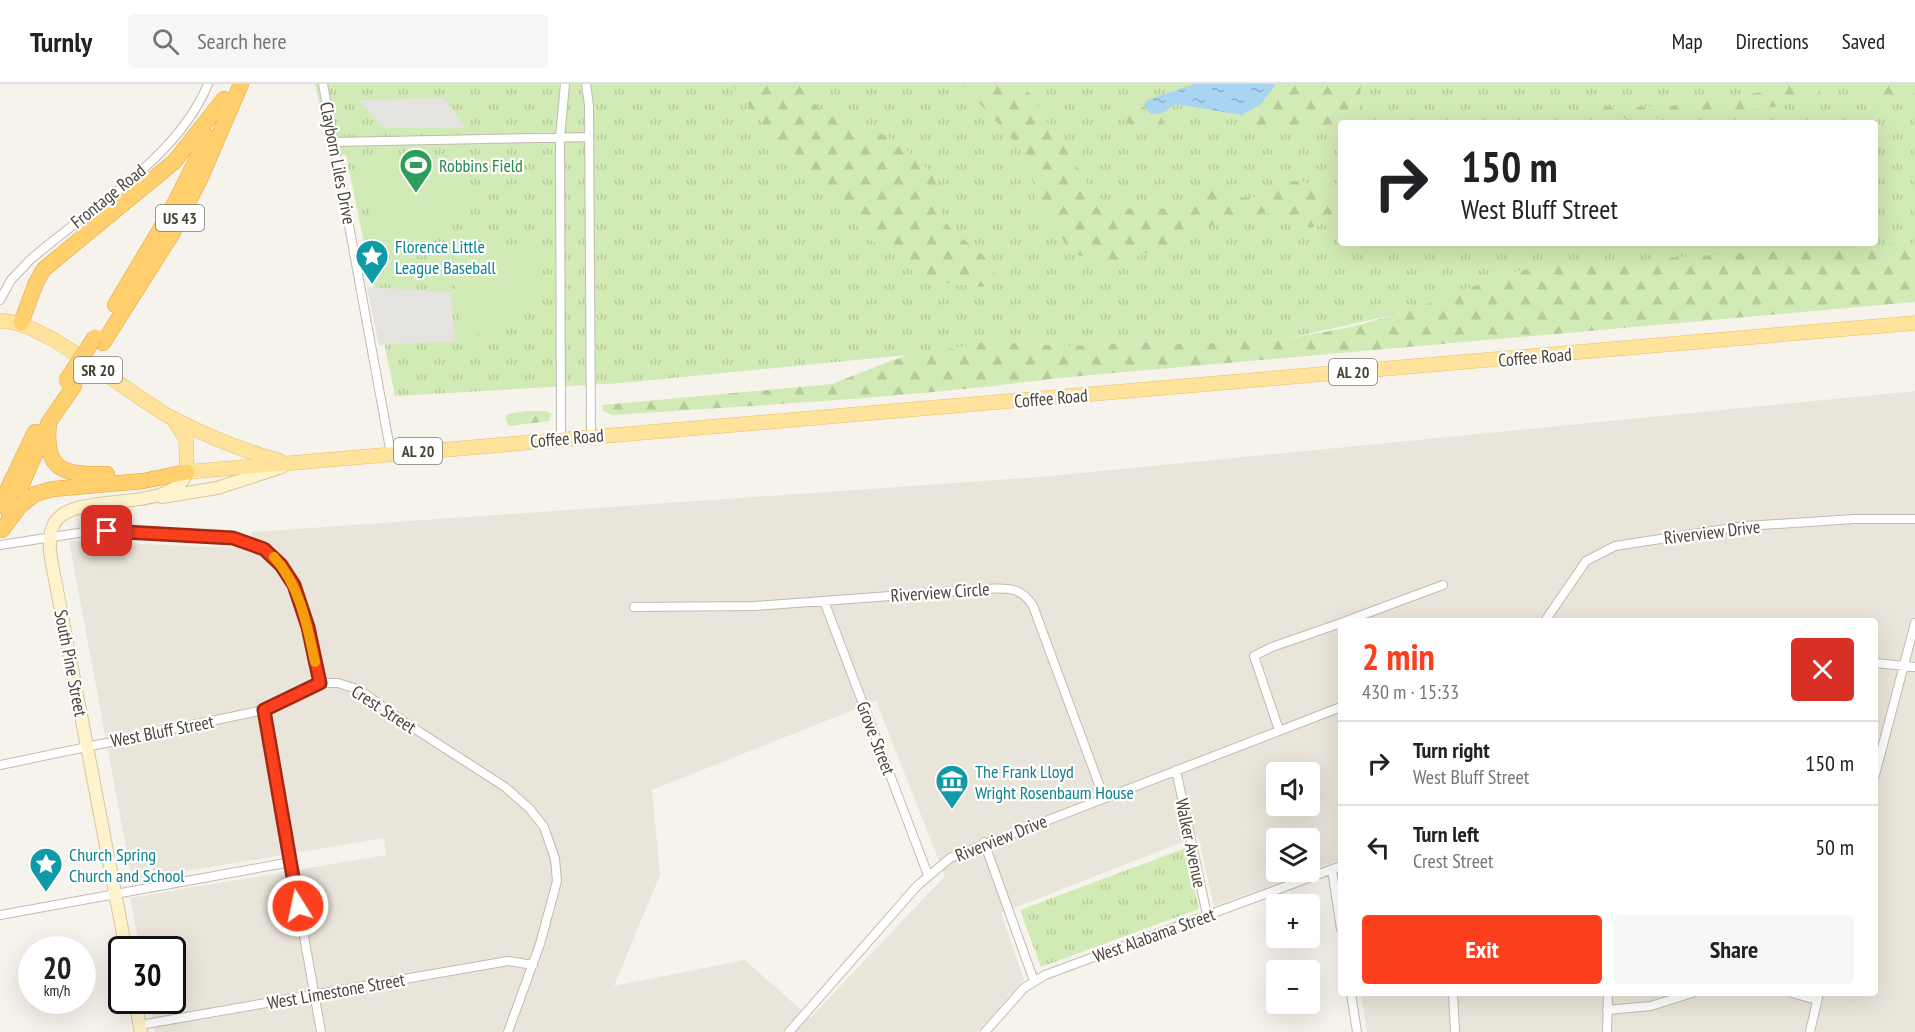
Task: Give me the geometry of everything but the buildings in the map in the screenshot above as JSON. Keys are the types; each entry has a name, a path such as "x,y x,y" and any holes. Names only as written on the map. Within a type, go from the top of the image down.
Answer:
{"highway":[{"name":"US 43","path":"99,340 168,216 229,84"},
{"name":"US 43","path":"0,505 35,431 172,234 201,177 241,84"},
{"path":"21,323 36,283 44,269 174,162 224,99"},
{"name":"US 43","path":"1,537 50,422 70,383"},
{"path":"50,422 47,447 52,459 69,472 88,475 187,471"},
{"path":"1,537 20,506 36,494 74,486 143,481 187,471"}],"main road":[{"path":"0,321 21,323"},
{"name":"Coffee Road","path":"187,471 290,464 561,438 1915,322"},
{"name":"SR 20","path":"21,323 46,336 173,419"},
{"path":"173,419 253,453 290,464"},
{"path":"152,497 181,483 187,471 186,439 173,419"},
{"path":"50,538 53,525 63,514 100,504 185,495 217,488 290,464"},
{"name":"South Pine Street","path":"50,538 57,590 123,936"}],"street":[{"name":"Frontage Road","path":"0,300 11,280 30,260 168,145 195,111 208,84"},
{"name":"Clayborn Liles Drive","path":"323,84 391,454"},
{"path":"561,438 560,137 565,84"},
{"path":"586,84 589,137 591,436"},
{"path":"334,142 589,137"},
{"name":"Riverview Drive","path":"1547,618 1586,561 1615,546 1745,526 1855,519 1915,519"},
{"path":"1,537 50,538 91,531 233,538 254,544 273,556 294,585 308,627 320,683"},
{"path":"1354,618 1443,585"},
{"name":"Riverview Circle","path":"634,608 755,606 1006,588 1019,590 1028,596 1104,798"},
{"name":"Grove Street","path":"824,602 928,875"},
{"path":"1878,763 1915,623"},
{"path":"1279,730 1254,656 1272,647 1338,624"},
{"path":"1878,663 1915,667"},
{"name":"West Bluff Street","path":"0,765 264,710 320,683"},
{"name":"Crest Street","path":"320,683 350,685 369,695 395,716 505,787 538,818 552,848 557,881 533,964 508,1032"},
{"name":"Riverview Drive","path":"789,1032 928,875 950,858 984,842 1338,708"},
{"path":"264,710 321,1032"},
{"name":"Walker Avenue","path":"1176,770 1207,915"},
{"path":"984,842 1034,981"},
{"path":"0,915 291,862"},
{"name":"West Alabama Street","path":"985,1032 1014,998 1034,981 1338,867"},
{"path":"1332,870 1338,909"},
{"name":"West Limestone Street","path":"141,1028 508,961 533,964"},
{"path":"1351,996 1357,1032"},
{"path":"1453,996 1455,1032"},
{"path":"1607,1032 1608,996"},
{"path":"1607,1010 1652,1006 1683,996"},
{"path":"1810,1032 1818,997"}],"shaded area":[{"path":"444,98 466,128 384,128 359,100"},
{"path":"367,287 450,292 455,341 379,345"},
{"path":"1915,391 1915,1032 1367,1032 1361,996 1878,996 1878,618 1338,618 1338,861 1320,867 1320,828 1266,828 1266,882 1281,882 1214,906 1198,836 1001,913 1024,980 978,1032 155,1032 152,1014 186,1014 186,936 137,936 130,898 386,855 384,838 132,880 69,541 237,548 253,532 1040,477","holes":["876,701 945,876 810,1018 745,960 614,986 660,875 652,790"]}],"green space":[{"path":"315,84 1915,84 1915,272 1397,314 1285,339 1189,344 1138,342 1070,346 1028,344 936,352 893,360 907,355 622,383 395,396 346,155 331,155"},
{"path":"731,84 799,84 825,113 875,131 904,148 938,180 939,204 943,218 956,233 987,260 993,268 996,279 986,287 951,284 925,276 904,259 867,238 823,182 798,162 766,128"},
{"path":"962,84 1023,84 1090,187 1105,202 1143,211 1170,208 1206,191 1224,189 1244,198 1255,197 1264,189 1283,182 1299,181 1317,186 1338,183 1338,217 1311,228 1265,212 1244,222 1221,221 1175,243 1121,262 1071,254 1061,236 1038,212 1033,181 1022,150"},
{"path":"1276,84 1361,84 1359,109 1344,120 1338,120 1338,124 1326,128 1293,125 1260,126 1241,123 1242,115 1261,104"},
{"path":"1791,84 1821,84 1819,97 1757,109 1655,118 1617,118 1592,113 1600,106 1648,107 1696,103"},
{"path":"1892,84 1915,84 1915,93 1852,103 1854,98"},
{"path":"1122,99 1138,102 1150,114 1162,113 1162,124 1153,131 1133,126 1120,118 1118,107"},
{"name":"Robbins Field","path":"382,154 413,156 436,164 457,180 476,204 420,241 401,246 389,243 371,217 356,163"},
{"path":"539,242 536,280 523,308 500,326 463,337 453,257 460,250"},
{"path":"1915,243 1915,302 835,400 612,415 603,411 602,405 832,384 893,360 984,342 1070,346 1138,342 1189,344 1285,339 1351,327 1415,309 1508,273 1575,260 1614,261"},
{"path":"546,411 551,414 549,421 509,426 505,418 508,414"},
{"path":"1186,848 1199,909 1041,967 1020,910"}],"water":[{"path":"1195,84 1276,84 1261,104 1242,115 1176,104 1162,113 1150,114 1144,105 1147,100"}],"slow traffic":[{"path":"274,557 288,575 298,595 308,627 315,662"}],"place":[{"name":"Robbins Field","path":"416,194"},
{"name":"Florence Little League Baseball","path":"372,285"},
{"name":"The Frank Lloyd Wright Rosenbaum House","path":"952,810"},
{"name":"Church Spring Church and School","path":"46,893"}],"route":[{"path":"107,531 244,540 273,556 294,585 308,627 320,683 264,710 298,906"}]}
